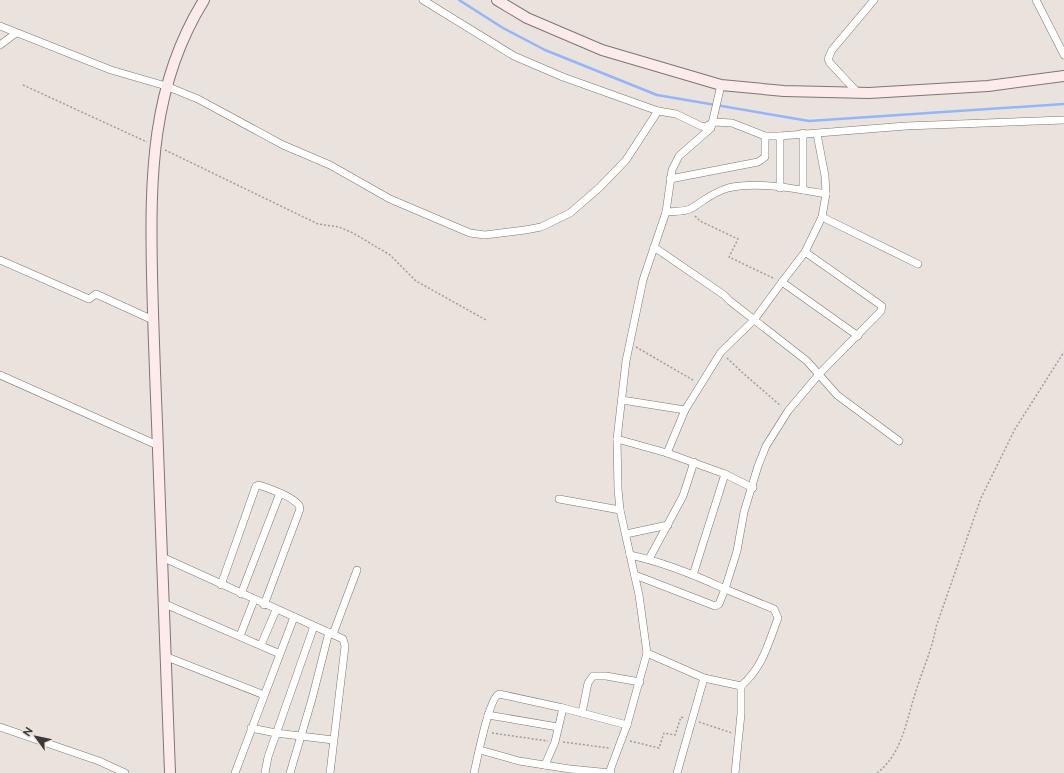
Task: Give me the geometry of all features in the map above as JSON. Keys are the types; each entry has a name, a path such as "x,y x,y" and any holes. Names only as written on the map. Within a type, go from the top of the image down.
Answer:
{"main road":[{"path":"170,773 167,657 153,320 151,233 153,172 159,114 166,86 182,42 204,0"},
{"path":"497,0 534,21 602,50 720,88 858,93 988,86 1064,76"}],"street":[{"path":"423,0 514,56 562,77 658,111 676,114 700,126 704,127 715,118"},
{"path":"858,93 828,59 832,50 874,0"},
{"path":"1036,0 1064,55"},
{"path":"0,26 111,70 166,86 198,99 283,145 330,165 390,200 470,233 486,235 541,227 570,213 599,188 626,160 658,111"},
{"path":"0,45 16,33"},
{"path":"480,750 519,761 545,766 610,773 627,725 647,653 639,595 620,510 617,439 629,343 641,286 666,212 670,179 679,156 707,133 715,118 720,88"},
{"path":"715,118 765,136 803,133 817,134 913,126 1064,120"},
{"path":"803,133 804,190"},
{"path":"667,453 686,410 722,352 754,320 805,252 822,217 826,194 825,176 817,134"},
{"path":"670,179 758,162 765,157 765,136"},
{"path":"780,136 780,188"},
{"path":"666,212 689,210 705,198 728,188 746,186 780,188 826,194"},
{"path":"822,217 918,264"},
{"path":"654,247 724,295 820,373 834,392 899,441"},
{"path":"635,575 715,606 719,604 725,590 736,551 744,512 753,488 758,466 766,446 788,411 820,373 881,311 882,305 805,252"},
{"path":"0,260 89,299 96,294 153,320"},
{"path":"782,282 858,336"},
{"path":"0,375 158,445"},
{"path":"622,400 686,410"},
{"path":"617,439 694,462 725,474 753,488"},
{"path":"649,559 683,496 694,462"},
{"path":"693,575 725,474"},
{"path":"221,585 256,486 259,485 280,493 300,506 264,604"},
{"path":"241,594 280,493"},
{"path":"559,499 620,510"},
{"path":"626,534 668,525"},
{"path":"630,555 649,559 693,575 725,590 768,605 774,609 777,614 778,618 757,670 741,686 742,714 735,773"},
{"path":"162,557 276,610 343,639 345,646 330,773"},
{"path":"290,773 331,633 358,570"},
{"path":"240,636 254,600"},
{"path":"165,604 280,654"},
{"path":"261,645 276,610"},
{"path":"235,773 294,617"},
{"path":"265,773 276,733 314,626"},
{"path":"647,653 704,678 741,686"},
{"path":"167,657 264,696"},
{"path":"582,713 588,683 593,676 606,676 640,682"},
{"path":"677,773 704,678"},
{"path":"474,773 488,715 494,698 499,694 563,708 627,725"},
{"path":"545,766 555,742 563,708"},
{"path":"488,715 558,727"},
{"path":"0,727 99,761 125,773"},
{"path":"251,728 276,733 333,740"}],"path":[{"path":"23,85 318,224 339,227 353,233 390,255 416,281 486,320"},
{"path":"689,210 700,221 738,239 729,257 782,282"},
{"path":"629,343 702,385"},
{"path":"722,352 744,374 788,411"},
{"path":"877,773 883,769 898,749 907,726 915,693 932,647 936,627 981,498 1015,429 1064,352"}],"waterway":[{"path":"459,0 503,28 545,50 657,95 809,121 1064,104"}]}
